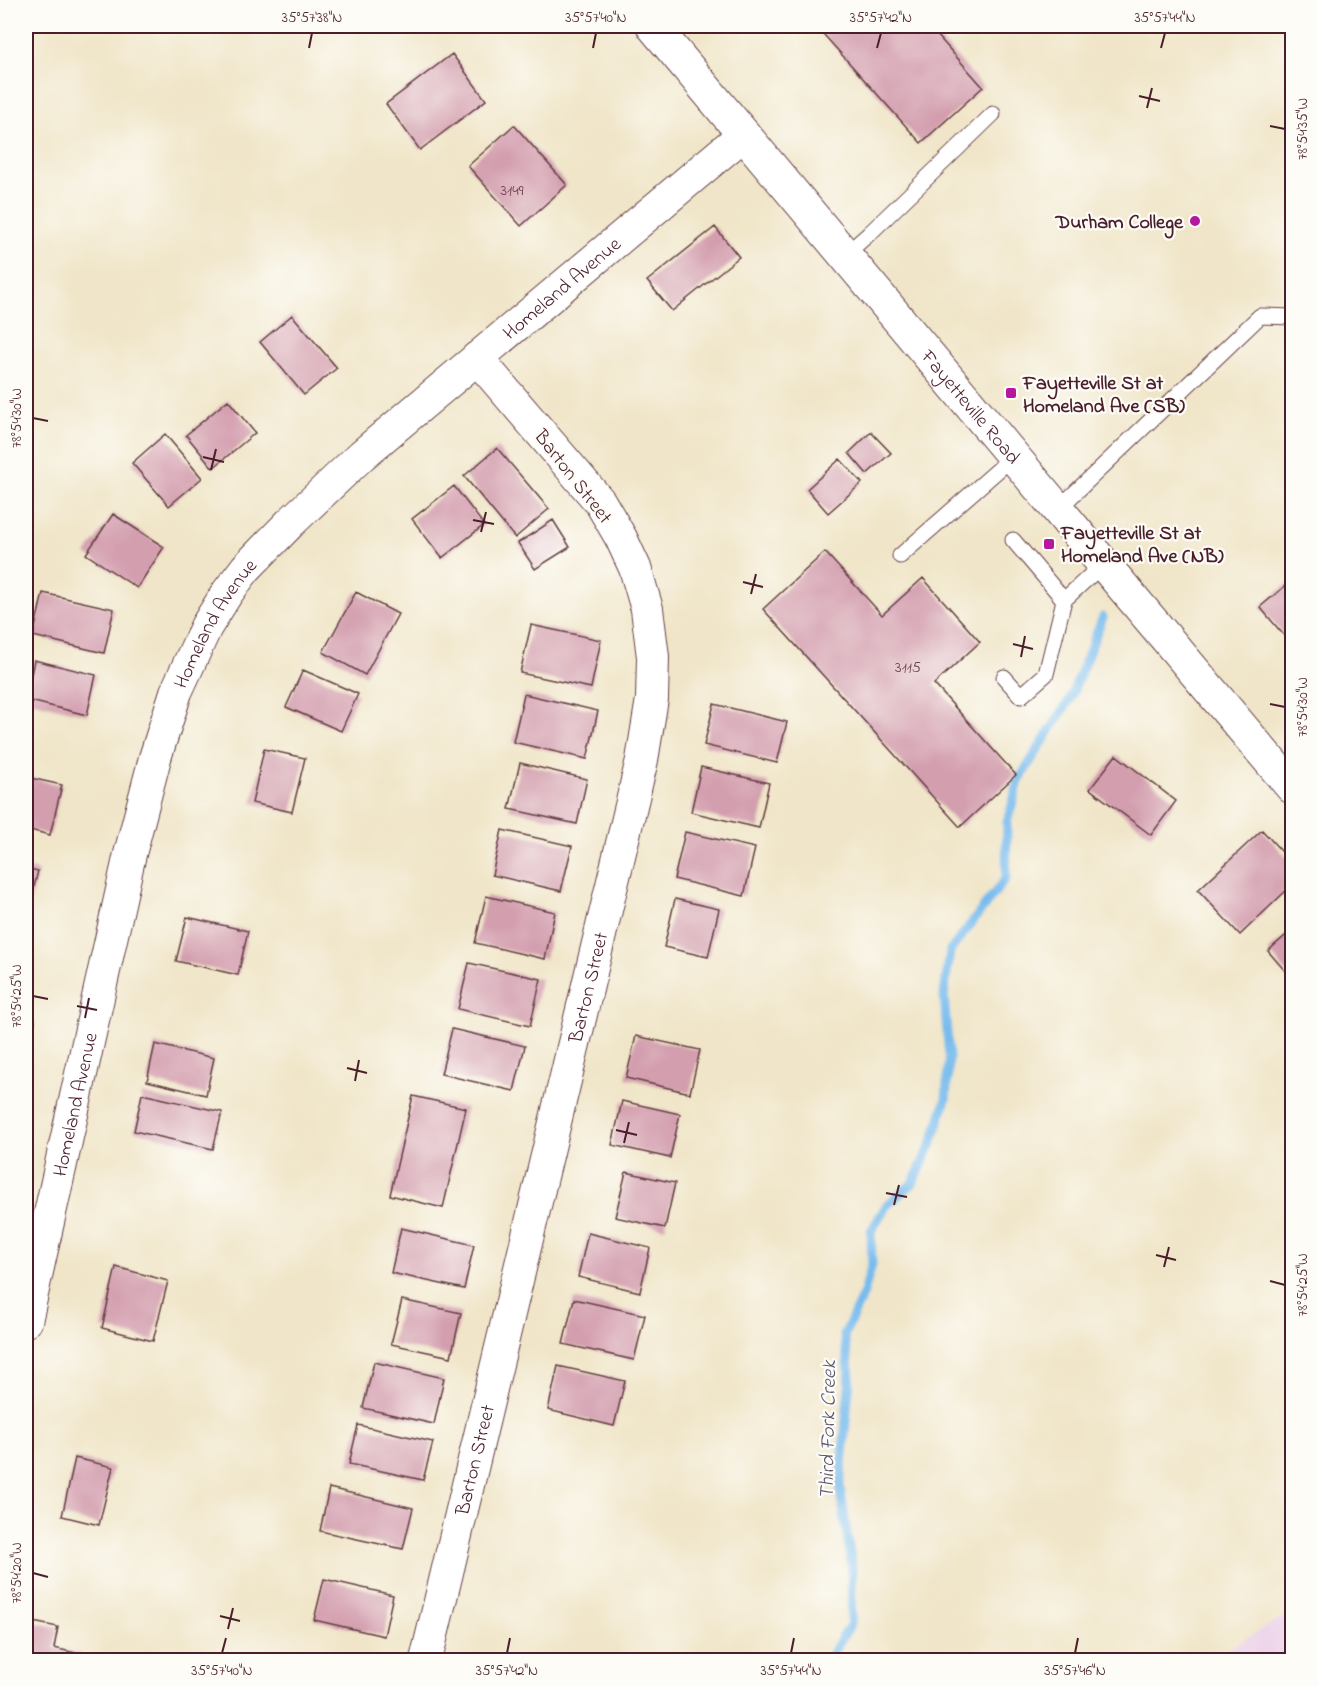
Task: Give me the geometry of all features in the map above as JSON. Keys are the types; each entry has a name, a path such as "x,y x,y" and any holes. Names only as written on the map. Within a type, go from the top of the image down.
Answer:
{"main road":[{"name":"Fayetteville Road","path":"653,26 1293,787"}],"street":[{"name":"Homeland Avenue","path":"26,1321 130,854 155,758 176,692 206,627 246,568 362,455 744,134"},
{"name":"Barton Street","path":"426,1660 639,771 652,699 653,657 647,609 635,568 621,538 600,502 477,358"}],"lane":[{"path":"845,255 872,232 993,114"},
{"path":"1058,509 1260,316 1293,317"},
{"path":"900,556 1014,456"},
{"path":"1013,540 1064,600"},
{"path":"1004,677 1021,696 1046,675 1064,600 1104,563"}],"shaded area":[{"path":"1292,1612 1292,1660 1209,1660"}],"building":[{"path":"816,26 929,26 983,87 921,143"},
{"path":"452,54 486,100 420,150 386,104"},
{"path":"514,125 567,185 521,226 468,166"},
{"path":"715,227 739,257 672,311 647,281"},
{"path":"292,315 337,368 304,395 260,342"},
{"path":"228,400 255,433 213,468 186,435"},
{"path":"871,432 891,453 867,474 849,453"},
{"path":"165,434 202,478 169,506 132,463"},
{"path":"497,448 549,509 515,538 464,476"},
{"path":"840,459 862,483 828,513 807,489"},
{"path":"454,486 484,525 442,558 412,519"},
{"path":"113,514 164,547 137,588 86,554"},
{"path":"553,520 570,547 535,569 518,543"},
{"path":"825,552 882,615 923,578 980,642 934,684 1016,775 960,827 763,609"},
{"path":"1292,580 1292,645 1260,607"},
{"path":"356,592 398,614 365,675 323,652"},
{"path":"43,593 114,609 104,653 33,636"},
{"path":"531,625 601,640 591,688 520,673"},
{"path":"34,660 96,675 87,715 26,700"},
{"path":"303,670 358,694 341,731 286,707"},
{"path":"524,694 598,711 587,759 513,742"},
{"path":"714,704 787,722 777,763 704,745"},
{"path":"264,749 305,758 292,812 252,803"},
{"path":"1116,755 1176,801 1151,835 1090,789"},
{"path":"520,763 587,779 577,824 509,809"},
{"path":"701,767 769,783 759,828 691,812"},
{"path":"26,777 62,785 50,835 26,829"},
{"path":"502,830 572,846 561,891 492,875"},
{"path":"1262,830 1292,863 1292,885 1240,935 1198,890"},
{"path":"685,832 755,848 744,896 674,879"},
{"path":"26,868 38,871 28,911 26,910"},
{"path":"486,896 555,912 545,959 475,943"},
{"path":"675,899 719,909 708,957 664,947"},
{"path":"187,917 248,931 238,975 176,961"},
{"path":"1292,930 1292,979 1268,951"},
{"path":"469,963 541,979 530,1026 458,1009"},
{"path":"26,1019 35,1021 28,1054 26,1053"},
{"path":"452,1029 525,1046 514,1091 441,1074"},
{"path":"636,1036 700,1050 690,1093 626,1078"},
{"path":"155,1044 214,1058 206,1095 147,1081"},
{"path":"142,1094 222,1112 213,1149 134,1131"},
{"path":"413,1096 466,1108 443,1208 390,1195"},
{"path":"622,1101 680,1114 670,1158 612,1145"},
{"path":"626,1172 675,1183 665,1228 615,1217"},
{"path":"401,1228 474,1245 464,1289 391,1273"},
{"path":"588,1233 650,1248 640,1292 578,1277"},
{"path":"116,1267 168,1281 153,1341 102,1328"},
{"path":"574,1299 645,1315 634,1360 563,1344"},
{"path":"402,1300 461,1313 451,1357 391,1344"},
{"path":"374,1362 444,1378 434,1424 363,1408"},
{"path":"558,1366 625,1381 614,1426 548,1410"},
{"path":"358,1425 433,1442 423,1480 349,1464"},
{"path":"75,1458 113,1467 99,1525 62,1516"},
{"path":"329,1488 413,1508 403,1549 320,1531"},
{"path":"324,1579 393,1595 384,1636 314,1620"},
{"path":"33,1622 58,1627 54,1648 80,1654 78,1660 26,1660"}],"waterway":[{"name":"Third Fork Creek","path":"828,1660 851,1624 852,1568 840,1486 850,1377 844,1335 864,1293 872,1264 871,1231 886,1206 913,1183 932,1143 946,1099 949,1058 944,995 950,951 1006,878 1007,822 1020,778 1070,699 1103,617"}],"place":[{"name":"Durham College","path":"1195,221"},
{"name":"Fayetteville St at Homeland Ave (SB)","path":"1011,393"},
{"name":"Fayetteville St at Homeland Ave (NB)","path":"1049,544"}]}
